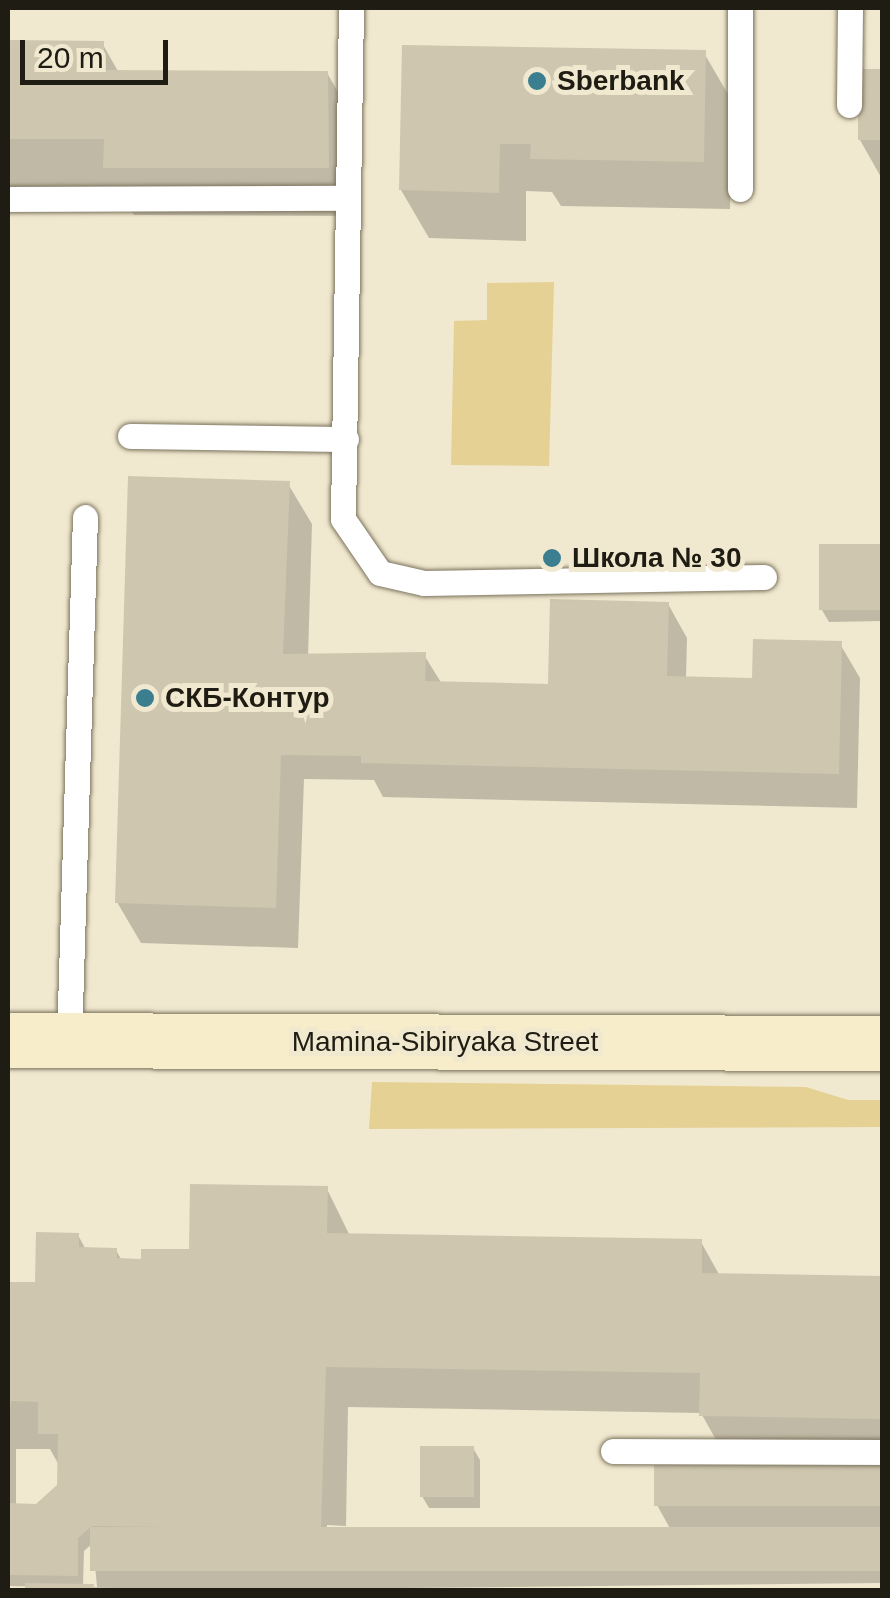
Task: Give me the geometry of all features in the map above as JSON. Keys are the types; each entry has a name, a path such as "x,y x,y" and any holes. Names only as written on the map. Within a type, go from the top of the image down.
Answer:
{"main road":[{"name":"Mamina-Sibiryaka Street","path":"8,1040 882,1043"}],"lane":[{"path":"350,8 343,198 343,518 380,573 424,583 764,578"},
{"path":"740,8 740,188"},
{"path":"849,105 850,8"},
{"path":"8,199 343,198"},
{"path":"130,436 346,438"},
{"path":"69,1040 85,517"},
{"path":"613,1451 882,1452"}],"shaded area":[{"path":"554,282 549,466 451,465 454,321 487,320 487,283"},
{"path":"372,1082 806,1087 848,1100 882,1100 882,1127 369,1129"}],"building":[{"path":"8,40 104,41 104,70 328,71 329,168 103,168 104,139 8,139"},
{"path":"402,45 706,50 704,162 530,159 531,144 500,144 499,193 399,190"},
{"path":"858,69 882,69 882,140 858,140"},
{"path":"128,476 290,481 283,654 426,652 425,681 548,684 550,599 669,602 667,676 752,678 753,639 842,641 839,774 361,763 361,756 281,755 276,908 115,903"},
{"path":"819,544 882,544 882,610 819,610"},
{"path":"190,1184 328,1186 327,1233 702,1239 702,1273 882,1276 882,1419 699,1416 700,1373 326,1367 321,1529 92,1526 78,1538 78,1576 8,1575 8,1503 36,1504 57,1485 58,1434 38,1434 38,1402 11,1401 8,1427 8,1282 35,1282 36,1232 79,1233 79,1247 117,1248 117,1258 141,1259 141,1249 189,1249"},
{"path":"420,1446 474,1446 474,1497 420,1497"},
{"path":"654,1465 882,1465 882,1506 654,1506"},
{"path":"90,1527 882,1527 882,1571 90,1571"},
{"path":"25,1583 94,1584 93,1590 25,1590"}],"place":[{"name":"Sberbank","path":"537,81"},
{"name":"Школа № 30","path":"552,558"},
{"name":"СКБ-Контур","path":"145,698"}]}
